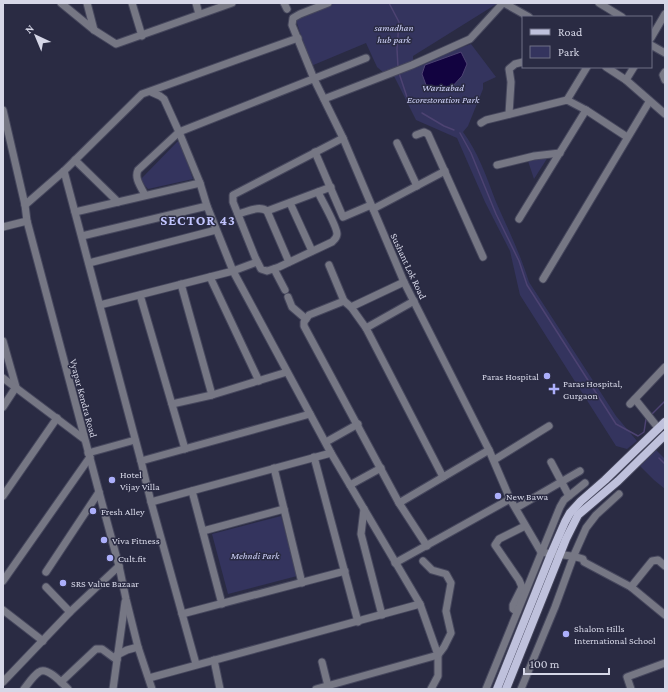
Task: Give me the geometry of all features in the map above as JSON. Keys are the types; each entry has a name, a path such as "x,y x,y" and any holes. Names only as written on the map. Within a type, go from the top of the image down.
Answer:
{"main road":[{"path":"498,689 564,522 581,501 606,480 665,422"},
{"path":"506,689 560,555 578,515 618,481 665,435"}],"street":[{"path":"61,3 94,30 116,44 232,3"},
{"path":"87,3 94,30"},
{"path":"132,3 142,36"},
{"path":"196,3 199,14"},
{"name":"Sushant Lok Road","path":"328,3 293,18 292,25 314,79 343,138 404,282 494,460 510,499 541,552"},
{"path":"324,98 412,65 470,39 504,3 527,16"},
{"path":"599,3 611,6 621,16"},
{"path":"652,36 663,22 665,14"},
{"path":"25,205 64,171 142,94 298,38"},
{"path":"652,46 665,53"},
{"path":"145,195 137,178 136,174 138,170 179,132 366,58"},
{"path":"509,114 511,82 509,69 515,64 522,62"},
{"path":"567,100 586,68"},
{"path":"608,68 626,80 649,102 665,114"},
{"path":"626,80 633,68"},
{"path":"665,72 663,75 665,80"},
{"path":"150,92 164,99 200,183 206,206 233,271 331,453 420,604 438,655 438,676 431,689"},
{"path":"481,123 486,120 567,100 586,110 627,137"},
{"path":"543,279 649,102"},
{"name":"Vyapar Kendra Road","path":"3,110 25,205 27,221 98,492 119,566 138,647 152,689"},
{"path":"519,219 586,110"},
{"path":"416,135 424,132 428,134 483,257"},
{"path":"318,192 337,235 336,239 274,269 264,271 261,269 232,198 235,193 343,138"},
{"path":"397,143 417,186"},
{"path":"315,152 343,217 372,207 445,171"},
{"path":"497,165 534,156 560,153"},
{"path":"75,160 118,202"},
{"path":"64,171 151,502 196,664"},
{"path":"75,212 200,183"},
{"path":"267,211 331,187"},
{"path":"290,203 312,251"},
{"path":"82,236 206,206"},
{"path":"238,214 259,208 267,211 289,262"},
{"path":"3,227 27,221"},
{"path":"89,263 216,230"},
{"path":"100,305 233,271 257,262"},
{"path":"329,265 344,301 351,307 366,328 444,477"},
{"path":"274,269 292,307 306,319"},
{"path":"210,277 259,381"},
{"path":"351,307 404,282"},
{"path":"181,284 212,395"},
{"path":"140,295 184,449"},
{"path":"344,301 309,315 304,322 304,326 358,424 399,503 427,546"},
{"path":"366,328 414,301"},
{"path":"3,341 16,387 3,407"},
{"path":"659,429 643,409 632,402 665,367"},
{"path":"172,404 212,395 287,372"},
{"path":"3,378 85,439"},
{"path":"141,461 310,414"},
{"path":"3,496 58,418"},
{"path":"326,442 358,424"},
{"path":"494,460 549,426"},
{"path":"3,581 89,455 135,440"},
{"path":"399,503 489,450"},
{"path":"151,502 331,453"},
{"path":"314,457 358,622"},
{"path":"551,462 569,496"},
{"path":"274,468 302,583"},
{"path":"350,485 381,468"},
{"path":"516,508 580,471"},
{"path":"486,689 560,507 564,500 585,483"},
{"path":"192,490 222,604"},
{"path":"46,572 98,492"},
{"path":"521,689 586,528 596,515 619,494"},
{"path":"395,563 510,499"},
{"path":"203,531 284,509"},
{"path":"364,509 361,534 382,615"},
{"path":"517,612 513,610 522,587 496,545 499,539 526,526"},
{"path":"541,552 574,557 581,563 584,562 631,588 665,615"},
{"path":"631,588 652,561 658,560 665,566"},
{"path":"316,689 438,655 451,633 446,611 451,583 446,574 432,570 423,561"},
{"path":"3,682 70,612 119,566"},
{"path":"182,614 345,571"},
{"path":"46,588 70,612"},
{"path":"113,689 126,599"},
{"path":"149,678 420,604"},
{"path":"3,611 43,641"},
{"path":"117,658 128,650 138,647"},
{"path":"61,682 96,649 102,649 117,658"},
{"path":"214,660 220,689"},
{"path":"322,662 328,686"},
{"path":"631,689 628,677 665,663"},
{"path":"24,689 39,672 43,670 61,682 68,689"}],"green space":[{"path":"328,3 498,3 413,56 413,62 398,71 471,44 496,77 483,83 483,89 468,126 463,132 482,166 518,251 529,282 616,416 637,441 627,449 616,446 520,295 510,251 485,202 457,138 416,120 391,70 384,73 377,67 366,43 311,66 296,20"},
{"path":"179,140 193,179 148,189 140,180"},
{"path":"548,157 534,179 528,161"},
{"path":"656,450 665,459 665,489 640,466"},
{"name":"Mehndi Park","path":"281,516 297,576 228,594 212,534"}],"shaded area":[{"path":"461,52 467,64 462,76 450,89 434,91 426,85 422,74 425,65"}],"waterway":[{"path":"389,3 399,22 397,49 398,67"},
{"path":"399,73 407,97"},
{"path":"422,113 454,130"},
{"path":"460,133 471,153 496,214 519,261 527,285 616,424 638,436 644,432 646,419"},
{"path":"651,415 665,401"},
{"path":"659,458 665,464"}],"place":[{"name":"Paras Hospital","path":"547,376"},
{"name":"Paras Hospital, Gurgaon","path":"554,389"},
{"name":"Hotel Vijay Villa","path":"112,480"},
{"name":"New Bawa","path":"498,496"},
{"name":"Fresh Alley","path":"93,511"},
{"name":"Viva Fitness","path":"104,540"},
{"name":"Cult.fit","path":"110,558"},
{"name":"SRS Value Bazaar","path":"63,583"},
{"name":"Shalom Hills International School","path":"566,634"}],"district":[{"name":"SECTOR 43","path":"198,220"}],"park label":[{"name":"samadhan hub park","path":"394,32"},
{"name":"Warizabad Ecorestoration Park","path":"443,92"}]}
